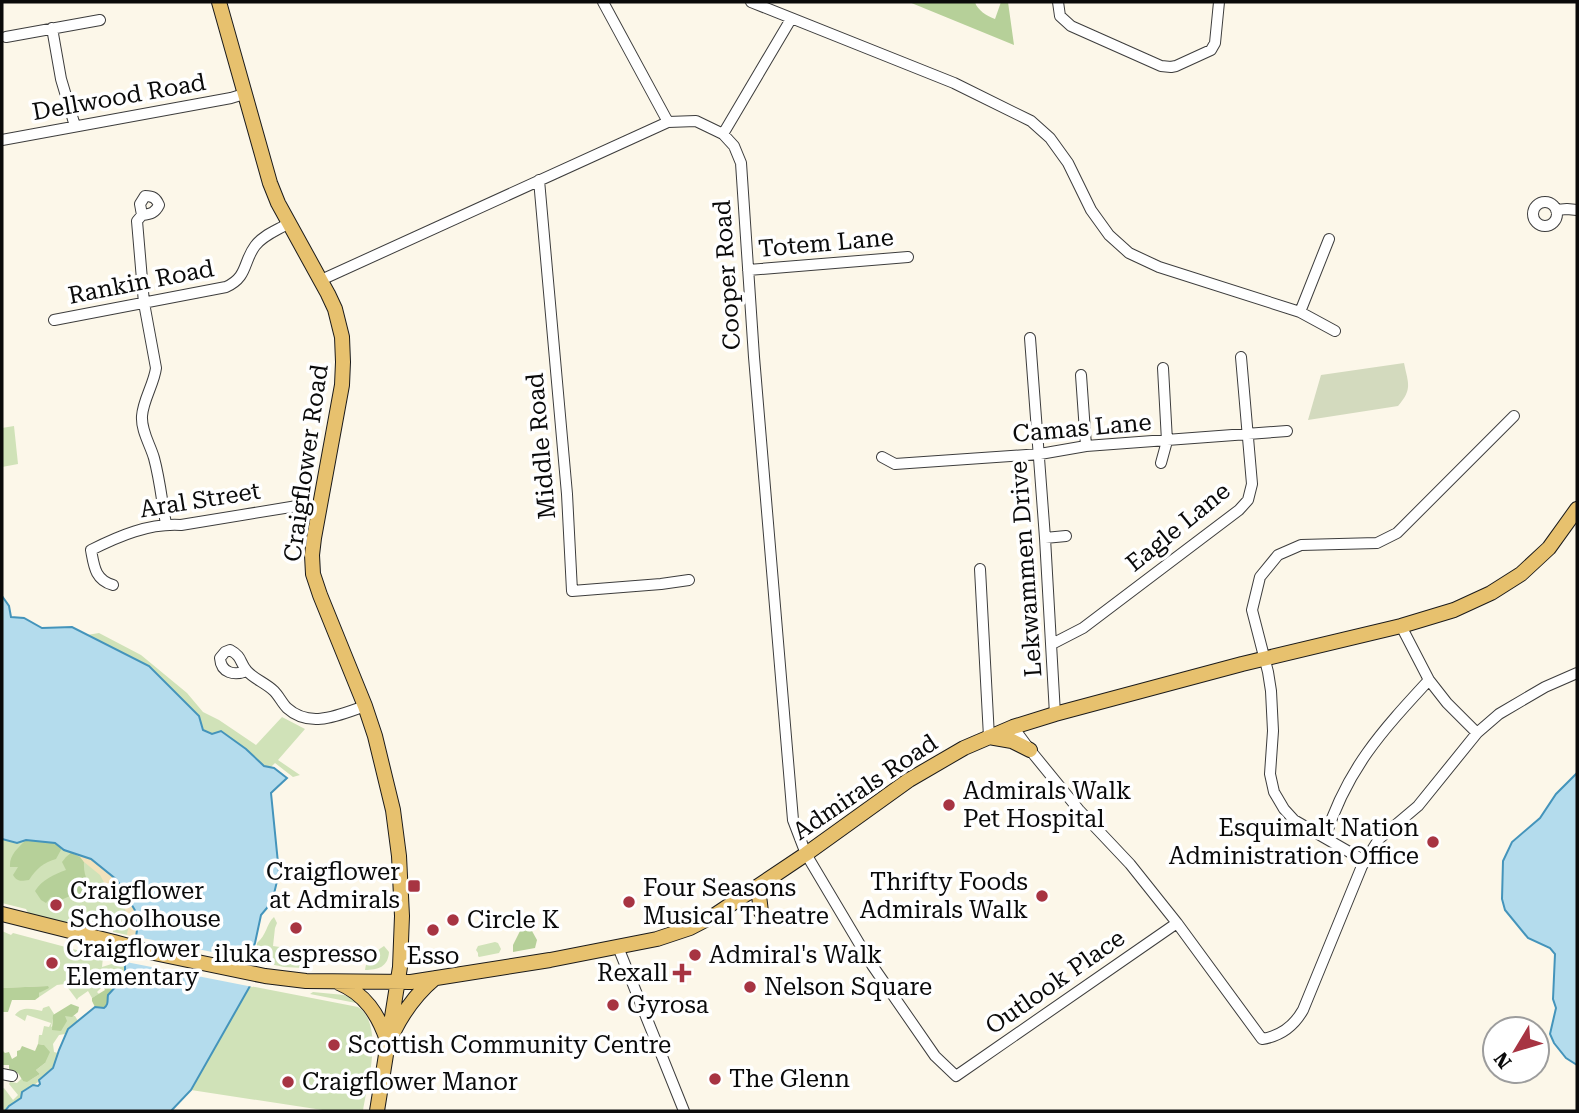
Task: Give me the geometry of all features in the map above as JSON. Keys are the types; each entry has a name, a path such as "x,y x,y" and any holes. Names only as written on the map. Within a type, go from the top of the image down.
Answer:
{"main road":[{"name":"Craigflower Road","path":"219,2 270,183 335,309 342,337 342,385 312,555 313,574 320,595 365,706 384,770 398,848 402,916 398,983 377,1111"},
{"name":"Admirals Road","path":"2,920 113,946 265,976 333,982 398,983 550,960 657,939 690,928 715,915 806,854 909,779 964,748 1013,727 1055,715 1454,610 1491,593 1521,574 1549,548 1577,509"},
{"path":"989,737 1012,741 1030,750"},
{"path":"738,900 761,912 758,887"},
{"name":"Admirals Road","path":"2,914 113,946"},
{"path":"388,1041 413,1001 435,978"},
{"path":"333,982 358,993 369,1003 388,1041"}],"street":[{"path":"603,2 668,122"},
{"path":"751,2 954,83 1031,121 1050,138 1068,163 1091,210 1109,235 1129,253 1159,267 1300,312 1335,331"},
{"path":"1058,2 1060,16 1071,26 1161,66 1171,67 1214,47 1219,2"},
{"path":"321,280 668,122 696,121 723,134 791,19"},
{"path":"6,37 100,20"},
{"path":"52,28 61,79 75,126"},
{"name":"Dellwood Road","path":"2,139 244,94"},
{"name":"Cooper Road","path":"723,134 734,146 741,163 754,358 793,820 806,854 856,941 935,1056 957,1076"},
{"name":"Middle Road","path":"539,180 572,591 689,580"},
{"path":"1556,210 1577,211"},
{"path":"142,215 137,221 144,303 156,368 142,413 142,422 154,456 166,524"},
{"name":"Rankin Road","path":"54,320 207,292 231,285 242,275 256,244 289,223"},
{"path":"1300,312 1329,239"},
{"name":"Totem Lane","path":"748,270 908,257"},
{"name":"Lekwammen Drive","path":"1030,338 1040,454 1055,715"},
{"name":"Eagle Lane","path":"1052,644 1083,628 1240,510 1248,499 1252,484 1241,357"},
{"path":"1161,463 1167,441 1163,368"},
{"path":"1081,375 1086,446"},
{"path":"1365,861 1294,820 1273,792 1270,774 1273,732 1271,691 1252,610 1260,577 1278,555 1301,545 1377,542 1397,533 1514,416"},
{"name":"Camas Lane","path":"882,457 895,464 1040,454 1086,446 1287,431"},
{"name":"Aral Street","path":"113,585 104,583 95,572 91,550 123,534 166,524 181,525 303,505 319,508"},
{"path":"1045,538 1066,536"},
{"path":"980,569 989,737"},
{"path":"1401,626 1429,680 1477,733"},
{"path":"247,671 270,687 284,705 302,718 314,720 330,717 365,706"},
{"path":"1013,727 1097,831 1130,864 1262,1039 1283,1033 1293,1025 1303,1010 1365,861 1379,839 1418,806 1477,733 1499,713 1577,673"},
{"path":"1325,838 1332,815 1364,756 1385,727 1429,680"},
{"name":"Outlook Place","path":"957,1076 1177,923"},
{"path":"618,947 684,1111"}],"green space":[{"path":"909,2 975,2 978,8 995,19 1001,2 1008,2 1014,45"},
{"path":"1404,363 1408,390 1398,406 1308,420 1321,375"},
{"path":"14,426 18,464 2,467 2,428"},
{"path":"99,633 141,655 187,693 203,712 256,745 282,717 305,729 278,760 300,775 293,777 275,763 271,767 264,766 246,749 203,730 199,716 149,667 87,635"},
{"path":"2,839 17,843 26,840 62,848 91,859 117,880 137,937 113,932 113,929 69,923 28,913 26,909 2,903"},
{"path":"26,840 55,843 62,848 56,859 41,866 29,880 20,880 13,875 18,867 10,867 10,863 15,852"},
{"path":"72,852 84,862 87,880 98,896 70,896 61,900 51,897 46,903 35,891 45,880 66,870 62,862"},
{"path":"274,917 277,923 273,946 306,951 303,968 256,961 257,943"},
{"path":"521,929 532,931 537,940 535,948 513,952 513,945"},
{"name":"Craigflower Elementary","path":"2,931 103,957 102,967 118,962 124,964 123,975 113,991 105,984 97,992 99,994 92,998 88,991 77,1000 65,984 57,985 39,997 39,993 48,986 2,988"},
{"path":"495,942 501,949 499,953 478,956 478,946"},
{"path":"384,946 389,952 384,964 365,970 369,959"},
{"path":"105,984 113,991 108,995 109,1001 104,1008 95,1007 92,998 105,990"},
{"path":"48,986 35,1000 12,1000 8,1012 2,1012 2,988"},
{"path":"250,986 358,1007 371,1027 373,1041 363,1111 329,1111 191,1090"},
{"path":"310,994 344,995 359,1002"},
{"path":"71,1004 79,1007 78,1012 72,1017 65,1016 67,1021 61,1031 52,1030 53,1015"},
{"path":"49,1006 54,1014 51,1027 66,1015 75,1016 78,1021 65,1034 59,1035 53,1044 54,1052 58,1053 51,1070 23,1092 21,1098 2,1111 2,1089 4,1088 13,1100 18,1095 10,1082 17,1083 22,1078 23,1081 30,1080 40,1074 36,1070 45,1063 44,1045 38,1044 39,1035 42,1035 44,1026 49,1027 51,1023 27,1015 25,1021 15,1015 24,1009 42,1011"},
{"path":"38,1044 44,1045 50,1052 45,1063 36,1070 40,1074 27,1082 23,1081 18,1073 14,1074 9,1065 2,1065 2,1050 9,1052 12,1059 17,1056 17,1051 22,1046 35,1051"}],"sand":[{"path":"66,837 104,868 126,892 137,921 137,937 127,935 129,921 123,898 111,891 100,875 80,857 55,843 26,840 17,843 2,839"}],"water":[{"path":"2,596 9,606 11,617 24,618 42,628 72,627 149,666 199,716 203,730 212,734 221,731 264,766 274,768 287,778 271,793 279,873 272,902 261,915 249,959 250,986 191,1090 171,1111 5,1111 21,1098 22,1092 33,1085 38,1086 39,1080 53,1068 68,1029 95,1007 104,1008 107,1005 108,995 125,972 125,962 135,943 138,924 136,912 117,880 91,859 64,850 55,843 26,840 17,843 2,839"},
{"path":"1577,773 1577,1065 1566,1058 1551,1036 1556,1008 1553,999 1555,954 1550,948 1528,938 1505,910 1502,899 1503,861 1512,842 1540,818 1556,794"}],"pier":[{"path":"133,936 252,960 253,987 121,961"}],"place":[{"name":"Admirals Walk Pet Hospital","path":"949,805"},
{"name":"Esquimalt Nation Administration Office","path":"1433,842"},
{"name":"Craigflower at Admirals","path":"414,886"},
{"name":"Thrifty Foods Admirals Walk","path":"1042,896"},
{"name":"Four Seasons Musical Theatre","path":"629,902"},
{"name":"Craigflower Schoolhouse","path":"56,905"},
{"name":"Circle K","path":"453,920"},
{"name":"iluka espresso","path":"296,928"},
{"name":"Esso","path":"433,930"},
{"name":"Admiral's Walk","path":"695,955"},
{"name":"Craigflower Elementary","path":"52,963"},
{"name":"Rexall","path":"682,973"},
{"name":"Nelson Square","path":"750,987"},
{"name":"Gyrosa","path":"613,1005"},
{"name":"Scottish Community Centre","path":"334,1045"},
{"name":"The Glenn","path":"715,1079"},
{"name":"Craigflower Manor","path":"288,1082"}]}
